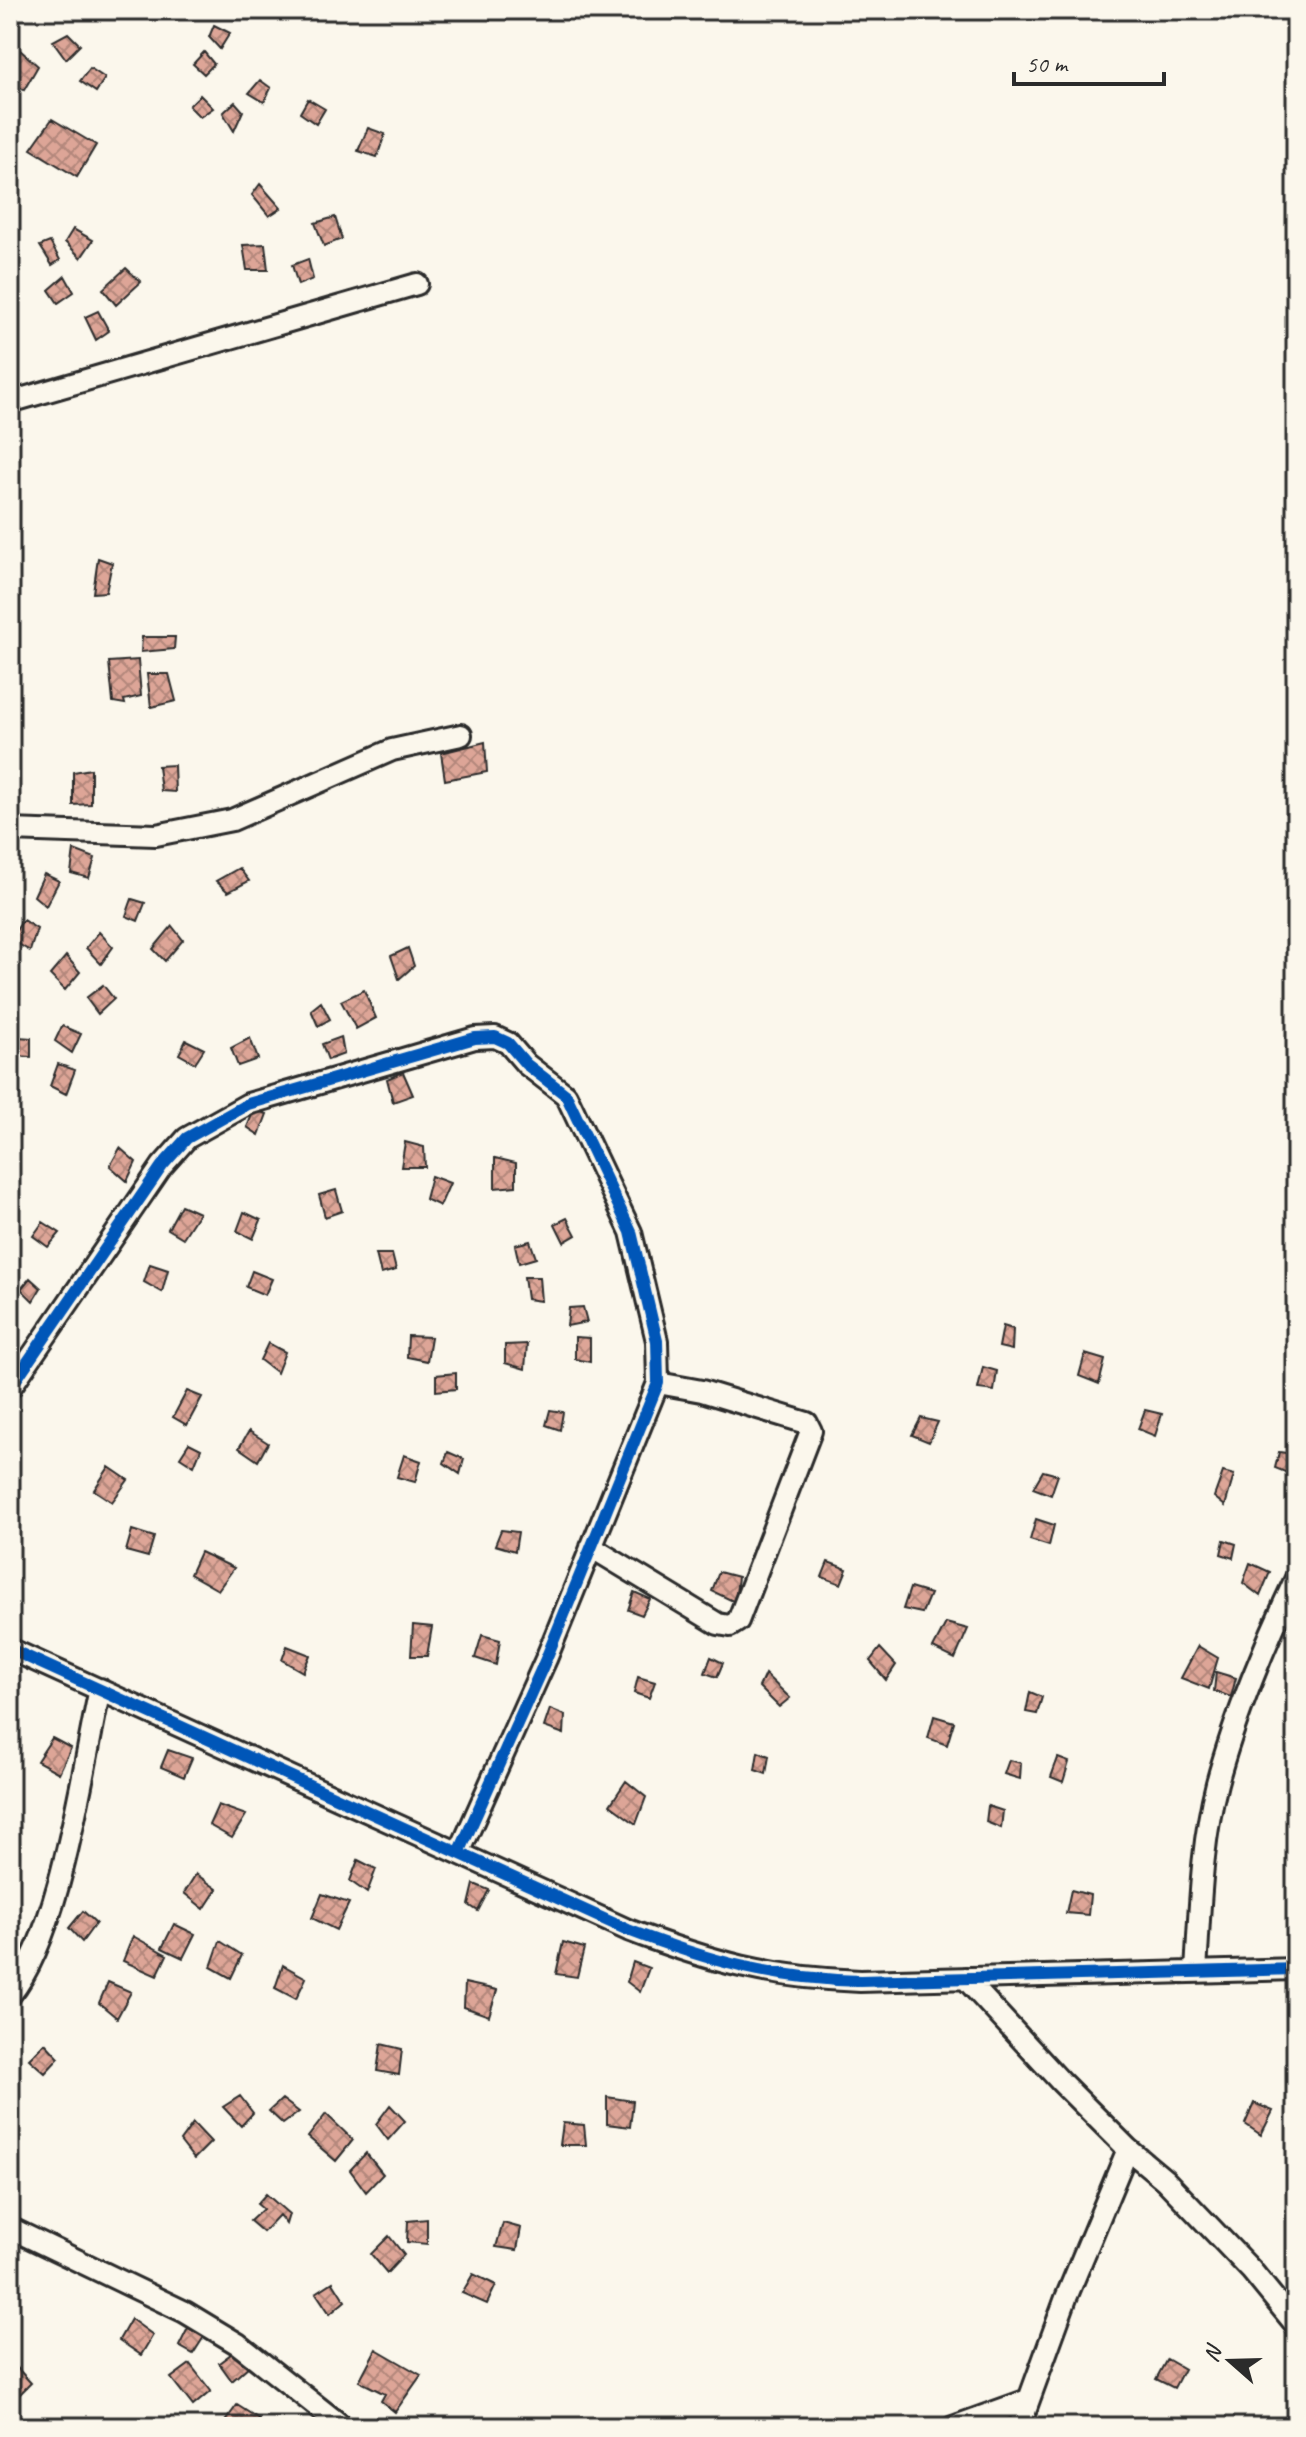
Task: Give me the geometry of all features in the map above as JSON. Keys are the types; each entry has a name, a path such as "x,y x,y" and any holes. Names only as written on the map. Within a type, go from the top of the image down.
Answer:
{"street":[{"path":"10,402 417,284"},
{"path":"10,830 156,835 232,820 392,750 461,735"},
{"path":"10,1388 162,1166 187,1138 248,1104 475,1038 495,1037 508,1043 526,1064 566,1095 631,1232 657,1341 658,1383 459,1853"},
{"path":"591,1547 718,1624 730,1626 738,1621 811,1431 807,1423 702,1391 658,1383"},
{"path":"1196,1971 1205,1850 1217,1783 1239,1719 1296,1578"},
{"path":"10,1649 628,1930 704,1959 794,1979 965,1978 1296,1969"},
{"path":"10,1995 37,1951 58,1883 100,1689"},
{"path":"965,1978 1128,2149 1165,2180 1251,2270 1296,2325"},
{"path":"1019,2427 1128,2149"},
{"path":"10,2228 185,2312 238,2344 343,2427"},
{"path":"953,2427 1028,2400"}],"building":[{"path":"214,25 230,33 220,49 209,37"},
{"path":"68,33 80,45 66,59 53,41"},
{"path":"20,50 38,66 24,90 10,81 10,72"},
{"path":"204,52 214,64 204,74 193,64"},
{"path":"90,68 105,78 96,92 80,81"},
{"path":"260,80 271,88 264,102 249,93"},
{"path":"200,95 213,108 200,117 189,106"},
{"path":"308,99 325,109 316,124 300,113"},
{"path":"235,102 243,111 234,131 223,113"},
{"path":"52,119 96,145 77,177 31,149"},
{"path":"368,128 385,134 377,157 358,151"},
{"path":"260,184 281,208 269,216 252,195"},
{"path":"335,217 342,239 324,246 315,223"},
{"path":"73,229 93,240 81,258 65,242"},
{"path":"50,242 60,260 52,265 40,246"},
{"path":"265,244 268,270 247,270 243,245"},
{"path":"308,259 313,279 298,285 292,265"},
{"path":"126,268 141,282 116,305 103,289"},
{"path":"65,276 74,292 58,303 49,290"},
{"path":"98,311 109,331 96,340 85,317"},
{"path":"98,558 112,563 106,592 93,593"},
{"path":"142,637 175,637 174,649 141,652"},
{"path":"138,660 141,696 124,700 125,704 113,702 109,662"},
{"path":"147,674 169,674 176,701 151,707"},
{"path":"485,742 487,772 445,780 441,753"},
{"path":"174,765 175,792 161,791 158,766"},
{"path":"91,769 91,804 73,805 73,772"},
{"path":"74,850 95,858 89,878 71,873"},
{"path":"239,868 249,881 228,892 216,881"},
{"path":"44,874 59,881 46,906 34,896"},
{"path":"132,899 145,903 138,921 126,916"},
{"path":"23,920 37,929 30,951 10,939"},
{"path":"172,926 183,940 165,961 153,949"},
{"path":"99,932 113,947 101,964 86,948"},
{"path":"408,948 414,966 399,979 391,956"},
{"path":"66,956 80,972 65,990 50,975"},
{"path":"103,985 114,999 98,1014 86,998"},
{"path":"364,990 376,1018 356,1029 341,1001"},
{"path":"321,1002 330,1019 318,1026 311,1010"},
{"path":"62,1026 81,1034 72,1053 55,1041"},
{"path":"18,1037 31,1038 31,1057 18,1056"},
{"path":"341,1037 344,1054 328,1060 322,1044"},
{"path":"250,1038 258,1059 238,1066 231,1048"},
{"path":"186,1040 204,1049 195,1063 179,1054"},
{"path":"58,1064 75,1070 66,1094 50,1086"},
{"path":"403,1072 413,1095 393,1102 387,1079"},
{"path":"254,1110 267,1114 259,1135 247,1127"},
{"path":"405,1142 424,1147 425,1167 401,1167"},
{"path":"120,1148 136,1162 127,1181 110,1166"},
{"path":"495,1158 516,1163 516,1186 495,1188"},
{"path":"431,1176 450,1183 440,1206 425,1199"},
{"path":"336,1190 342,1211 325,1217 319,1195"},
{"path":"181,1205 199,1213 183,1238 168,1229"},
{"path":"244,1212 261,1220 253,1239 237,1231"},
{"path":"567,1218 576,1235 564,1242 555,1224"},
{"path":"43,1222 60,1233 48,1247 33,1236"},
{"path":"530,1241 536,1258 519,1263 515,1245"},
{"path":"376,1254 392,1254 396,1270 381,1274"},
{"path":"150,1264 168,1270 162,1292 144,1282"},
{"path":"252,1271 272,1279 265,1295 246,1287"},
{"path":"524,1277 539,1277 541,1301 527,1299"},
{"path":"30,1278 41,1288 33,1301 21,1289"},
{"path":"583,1307 587,1322 567,1326 569,1308"},
{"path":"1003,1326 1013,1329 1012,1350 999,1347"},
{"path":"408,1336 431,1337 427,1361 407,1357"},
{"path":"575,1337 590,1338 590,1362 575,1359"},
{"path":"268,1343 285,1352 277,1373 260,1360"},
{"path":"527,1344 525,1369 505,1363 505,1345"},
{"path":"1085,1354 1105,1360 1099,1384 1079,1376"},
{"path":"983,1367 997,1371 994,1391 978,1389"},
{"path":"456,1373 456,1389 436,1391 436,1375"},
{"path":"187,1391 202,1397 187,1425 173,1417"},
{"path":"550,1410 563,1412 560,1430 546,1425"},
{"path":"1145,1410 1162,1414 1155,1436 1138,1429"},
{"path":"921,1418 938,1422 929,1442 912,1435"},
{"path":"249,1431 268,1443 258,1461 239,1448"},
{"path":"189,1443 201,1449 194,1466 180,1457"},
{"path":"448,1452 464,1459 460,1474 444,1463"},
{"path":"1279,1452 1295,1454 1290,1474 1275,1468"},
{"path":"404,1455 421,1461 415,1482 397,1477"},
{"path":"109,1467 128,1480 112,1502 94,1490"},
{"path":"1043,1471 1058,1475 1051,1495 1033,1488"},
{"path":"1223,1472 1234,1475 1225,1506 1214,1497"},
{"path":"1036,1519 1054,1525 1049,1546 1030,1540"},
{"path":"132,1530 154,1537 148,1557 126,1551"},
{"path":"501,1530 518,1532 515,1551 495,1545"},
{"path":"1224,1540 1236,1544 1233,1558 1221,1554"},
{"path":"200,1552 234,1568 218,1590 190,1574"},
{"path":"828,1562 847,1569 841,1584 822,1577"},
{"path":"1250,1563 1270,1572 1260,1596 1243,1583"},
{"path":"719,1572 738,1577 735,1602 712,1591"},
{"path":"910,1588 930,1594 922,1613 903,1609"},
{"path":"634,1592 650,1599 642,1615 628,1610"},
{"path":"946,1623 968,1629 955,1659 933,1648"},
{"path":"413,1625 432,1627 427,1656 411,1656"},
{"path":"482,1635 500,1640 496,1665 475,1658"},
{"path":"287,1646 310,1655 303,1672 282,1660"},
{"path":"1198,1646 1218,1658 1209,1689 1181,1678"},
{"path":"880,1648 896,1665 886,1680 870,1661"},
{"path":"711,1657 723,1663 717,1677 705,1673"},
{"path":"1216,1672 1236,1678 1231,1697 1214,1691"},
{"path":"765,1674 790,1698 779,1707 759,1687"},
{"path":"638,1677 655,1682 649,1698 634,1693"},
{"path":"1030,1692 1042,1697 1037,1714 1026,1712"},
{"path":"550,1709 565,1715 564,1734 544,1727"},
{"path":"934,1716 954,1722 947,1745 928,1738"},
{"path":"52,1738 71,1748 59,1773 37,1761"},
{"path":"168,1750 192,1758 184,1777 161,1767"},
{"path":"758,1752 769,1756 766,1774 755,1770"},
{"path":"1058,1758 1069,1762 1063,1782 1051,1777"},
{"path":"1009,1760 1021,1763 1020,1779 1004,1774"},
{"path":"626,1781 646,1797 636,1824 610,1805"},
{"path":"218,1805 246,1815 232,1838 209,1825"},
{"path":"988,1806 1003,1811 1001,1828 986,1822"},
{"path":"358,1860 376,1869 367,1893 350,1881"},
{"path":"196,1874 217,1889 204,1909 184,1893"},
{"path":"474,1884 489,1890 478,1911 469,1905"},
{"path":"1071,1890 1090,1895 1088,1915 1066,1913"},
{"path":"1290,1890 1296,1890 1296,1917 1291,1917"},
{"path":"322,1894 349,1903 336,1930 312,1918"},
{"path":"83,1911 96,1923 82,1942 69,1928"},
{"path":"174,1924 195,1934 183,1958 162,1948"},
{"path":"133,1936 167,1955 157,1976 123,1961"},
{"path":"220,1941 242,1955 231,1978 211,1967"},
{"path":"563,1942 584,1948 577,1977 556,1974"},
{"path":"633,1962 649,1968 640,1992 627,1982"},
{"path":"283,1965 306,1978 296,1999 275,1988"},
{"path":"108,1982 131,1992 117,2018 99,2003"},
{"path":"465,1983 497,1990 489,2016 464,2007"},
{"path":"45,2043 59,2058 45,2073 29,2059"},
{"path":"381,2044 402,2049 399,2075 377,2071"},
{"path":"240,2096 253,2113 241,2126 223,2107"},
{"path":"607,2097 633,2101 630,2127 607,2124"},
{"path":"282,2099 299,2112 283,2124 269,2111"},
{"path":"1254,2103 1273,2111 1261,2135 1245,2124"},
{"path":"390,2105 405,2121 388,2140 376,2124"},
{"path":"326,2114 353,2140 336,2161 308,2137"},
{"path":"193,2123 211,2142 194,2159 180,2141"},
{"path":"563,2123 584,2125 586,2145 560,2145"},
{"path":"366,2153 383,2174 366,2192 350,2170"},
{"path":"266,2194 289,2214 286,2224 279,2215 263,2232 250,2221 263,2209 257,2204"},
{"path":"427,2219 427,2244 407,2242 408,2221"},
{"path":"503,2223 521,2228 517,2250 496,2247"},
{"path":"389,2236 404,2255 387,2273 371,2254"},
{"path":"473,2274 496,2285 487,2304 462,2293"},
{"path":"333,2282 345,2301 330,2314 316,2293"},
{"path":"131,2319 153,2335 141,2355 119,2340"},
{"path":"192,2320 207,2332 193,2354 179,2346"},
{"path":"239,2348 250,2365 232,2381 219,2363"},
{"path":"376,2349 421,2375 395,2412 381,2401 385,2394 359,2381"},
{"path":"1167,2359 1184,2369 1174,2388 1156,2379"},
{"path":"10,2360 31,2383 15,2399 10,2394"},
{"path":"190,2364 211,2391 193,2406 171,2378"},
{"path":"237,2405 259,2419 253,2427 221,2427"}],"cycle path":[{"path":"10,1388 162,1166 187,1138 248,1104 475,1038 495,1037 508,1043 526,1064 566,1095 631,1232 657,1341 658,1383 546,1659 459,1853"},
{"path":"10,1649 628,1930 742,1966 798,1976 860,1981 1296,1969"}]}
